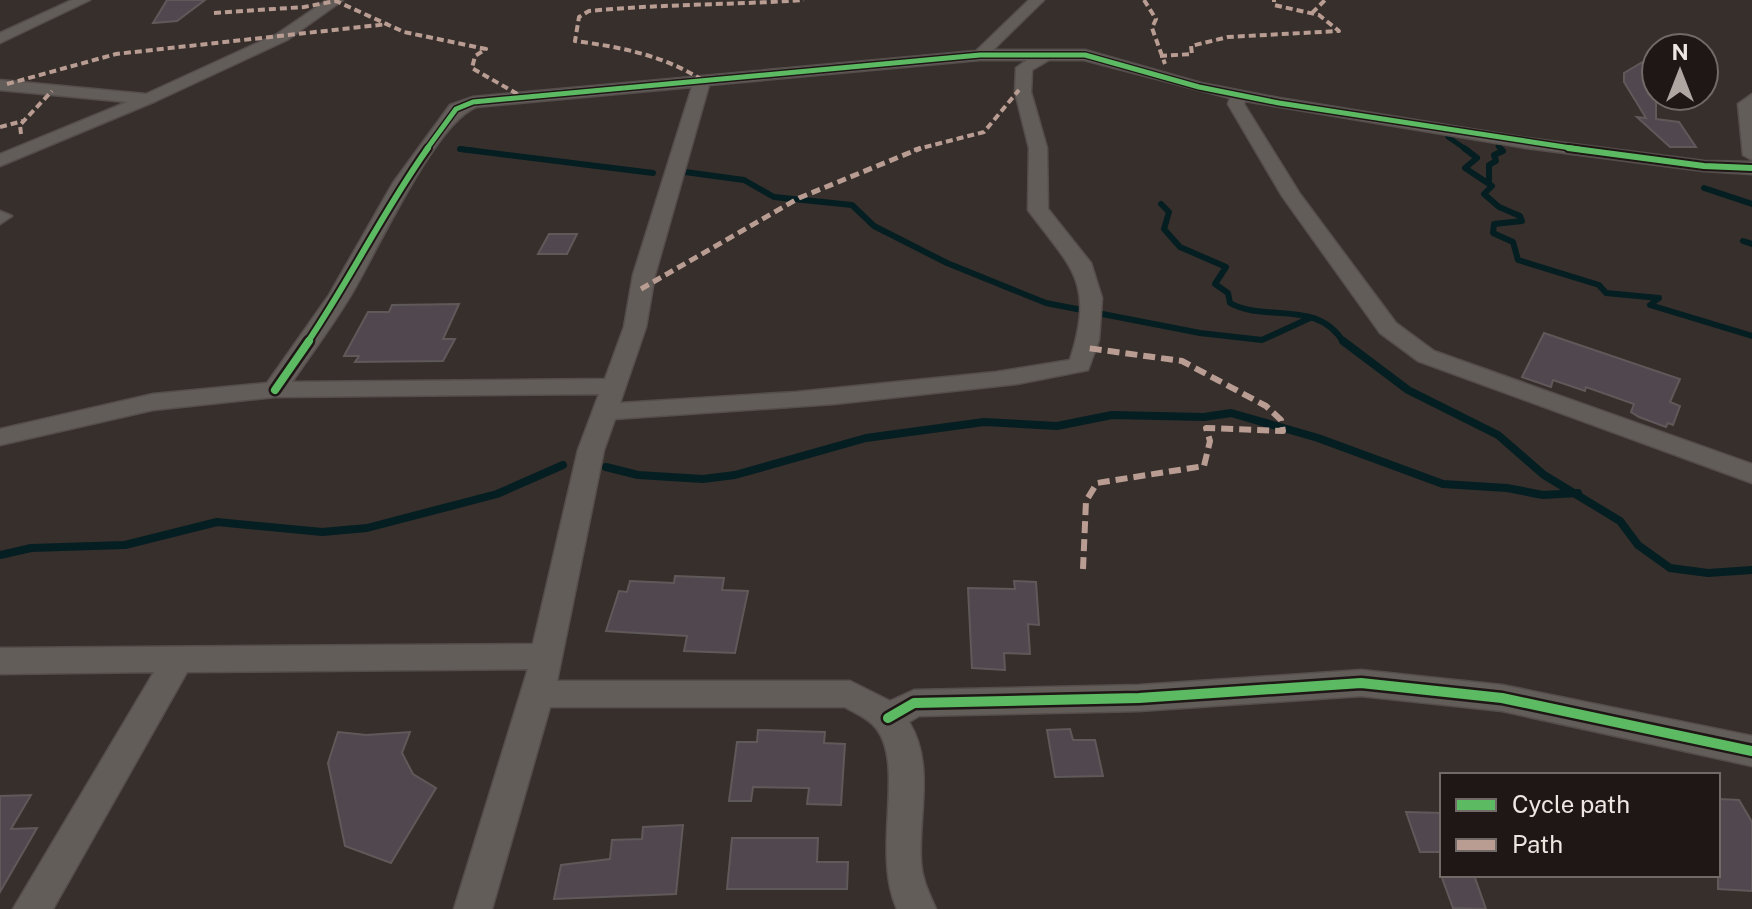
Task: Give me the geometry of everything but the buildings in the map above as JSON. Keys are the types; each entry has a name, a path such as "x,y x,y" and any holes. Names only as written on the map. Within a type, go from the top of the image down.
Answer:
{"street":[{"path":"0,39 83,0"},
{"path":"0,161 150,98 282,37 337,0"},
{"path":"980,55 1037,0"},
{"path":"275,390 340,295 400,187 456,109 490,99 980,55 1085,55 1239,96 1526,143 1752,168"},
{"path":"0,437 153,402 275,390 608,398 667,410 1034,377 1080,365 1091,337 1090,279 1072,245 1038,210 1040,164 1034,128 1019,90 1024,68 1046,55"},
{"path":"473,909 538,694 591,450 635,327 644,275 702,80"},
{"path":"0,85 150,98"},
{"path":"1239,96 1236,104 1242,120 1292,196 1388,328 1404,341 1426,356 1752,474"},
{"path":"1752,99 1746,104 1752,155"},
{"path":"0,661 547,656"},
{"path":"32,909 178,660"},
{"path":"888,718 914,703 1139,698 1361,683 1502,698 1752,751"},
{"path":"538,694 850,694 888,718 904,746 905,875 916,908"}],"waterway":[{"path":"1448,137 1467,150"},
{"path":"1489,181 1489,165 1496,161 1494,155 1503,151 1498,146"},
{"path":"1464,148 1477,158 1465,168 1492,186 1484,194 1499,207 1520,216 1522,221 1494,224 1493,233 1513,242 1518,260 1599,285 1606,293 1659,298 1650,305 1752,336"},
{"path":"472,150 460,149 653,173"},
{"path":"685,172 744,180 774,197 852,205 874,226 947,263 1046,303 1200,333 1262,340 1310,318"},
{"path":"1704,188 1752,204"},
{"path":"1161,204 1169,212 1164,229 1180,247 1226,267 1215,284 1228,293 1230,303 1244,309 1306,316 1333,329 1344,343"},
{"path":"1743,241 1752,244"},
{"path":"1343,341 1408,390 1498,435 1544,475 1574,493"},
{"path":"606,467 638,475 703,479 735,475 866,438 984,422 1057,426 1112,415 1204,417 1231,413 1318,438 1443,484 1507,488 1543,495 1574,493"},
{"path":"0,555 31,548 125,545 217,522 322,532 367,528 497,494 563,465"},
{"path":"1574,493 1620,521 1638,545 1670,568 1708,573 1752,570"}],"marked path":[{"path":"702,80 673,64 641,53 575,41 579,17 589,11 666,3 737,5 804,0"},
{"path":"1144,0 1156,19 1152,28 1165,64"},
{"path":"1160,56 1192,54 1191,46 1228,37 1339,31 1319,15 1274,5 1274,0"},
{"path":"1312,13 1325,0"},
{"path":"214,13 304,7 336,1 404,32 486,49 475,56 472,68 519,95"},
{"path":"7,84 116,54 388,24"},
{"path":"641,289 799,198 915,150 984,132 1019,90"},
{"path":"21,134 20,125 52,91"},
{"path":"0,127 23,121"},
{"path":"1083,569 1086,501 1097,483 1204,466 1210,441 1206,428 1283,431 1281,420 1266,406 1182,361 1087,348"}],"cycle path":[{"path":"275,390 340,295 400,187 456,109 473,102 980,55 1085,55 1199,87 1279,103 1526,143 1704,166 1752,168"},
{"path":"888,718 914,703 1139,698 1361,683 1502,698 1752,751"}]}
